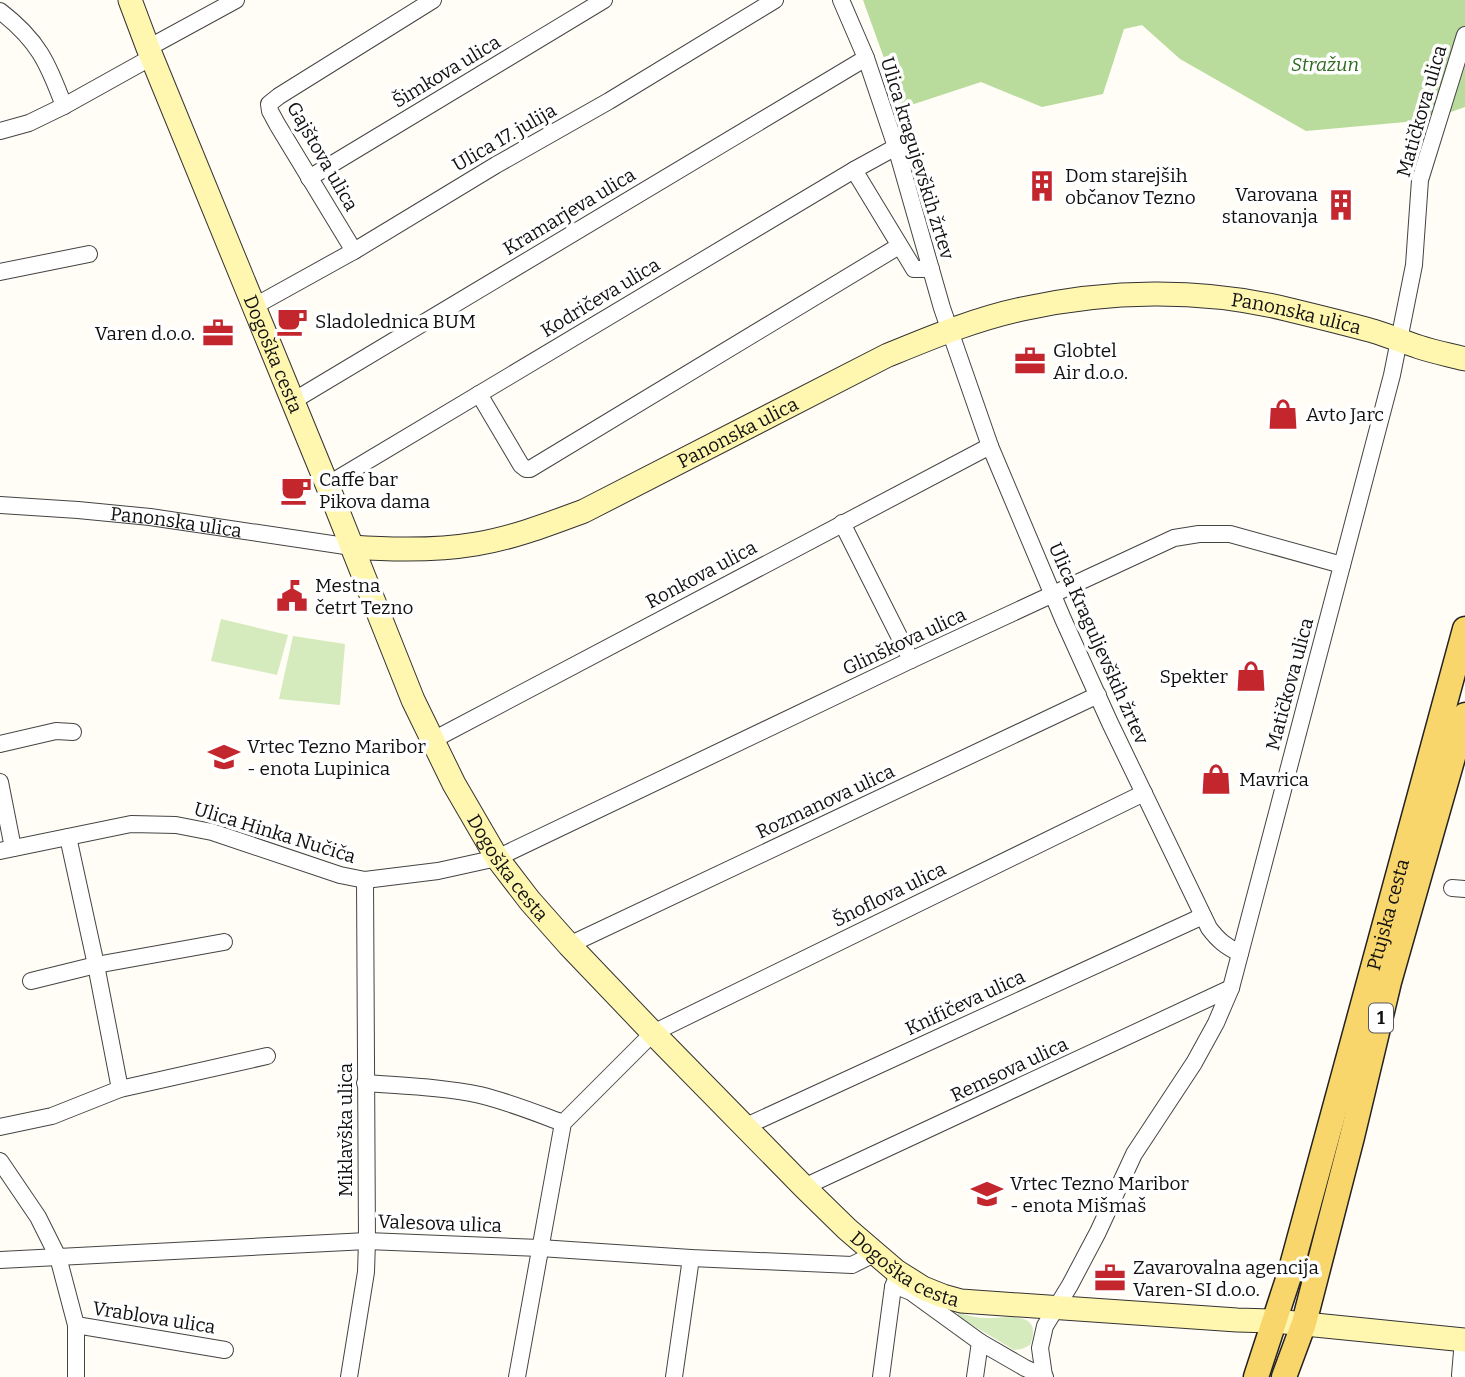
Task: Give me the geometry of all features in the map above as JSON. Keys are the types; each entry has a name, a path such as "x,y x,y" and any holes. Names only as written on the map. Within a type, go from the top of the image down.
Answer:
{"main road":[{"name":"Ptujska cesta","path":"1256,1377 1300,1237 1465,629"},
{"name":"Ptujska cesta","path":"1284,1377 1304,1323 1353,1137 1389,982 1465,715"}],"street":[{"name":"Dogoška cesta","path":"130,0 408,688 454,784 497,858 530,901 744,1127 804,1188 876,1253 896,1280 961,1301 1275,1321"},
{"path":"0,131 29,123 64,106 236,0"},
{"name":"Gajštova ulica","path":"354,251 277,124 270,111 270,104 433,0"},
{"name":"Šimkova ulica","path":"309,178 604,0"},
{"name":"Ulica 17. julija","path":"253,307 354,251 496,165 609,101 755,5 775,0"},
{"name":"Ulica kragujevških žrtev","path":"841,0 866,58 896,147 949,331"},
{"path":"0,11 17,24 38,50 50,68 64,106"},
{"name":"Matičkova ulica","path":"1044,1376 1040,1348 1045,1326 1098,1232 1134,1154 1194,1063 1231,988 1392,375 1414,265 1420,180 1465,35"},
{"name":"Kramarjeva ulica","path":"293,401 866,58"},
{"name":"Kodričeva ulica","path":"327,485 896,147"},
{"path":"854,170 914,269 931,269"},
{"path":"479,394 521,465 530,469 899,246"},
{"path":"0,272 89,254"},
{"name":"Panonska ulica","path":"0,505 150,517 352,547 396,550 478,544 547,525 584,511 887,356 949,331 1021,309 1098,297 1163,294 1216,297 1283,308 1377,332 1465,359"},
{"name":"Ulica Kraguljevških žrtev","path":"949,331 990,446 1068,631 1203,916 1216,938 1227,948 1240,953"},
{"name":"Ronkova ulica","path":"433,740 990,446"},
{"path":"842,523 911,660"},
{"name":"Glinškova ulica","path":"497,858 1174,538 1199,534 1230,534 1342,565"},
{"name":"Rozmanova ulica","path":"569,945 1098,695"},
{"path":"0,744 56,731 74,732"},
{"path":"0,782 6,849"},
{"name":"Šnoflova ulica","path":"563,1124 653,1033 1144,793"},
{"name":"Ulica Hinka Nučiča","path":"6,849 131,824 176,825 212,832 340,875 365,880 438,871 497,858"},
{"path":"68,837 120,1089"},
{"name":"Miklavška ulica","path":"349,1377 366,1272 367,1241 365,880"},
{"name":"Knifičeva ulica","path":"744,1127 1203,916"},
{"path":"31,981 96,965 224,942"},
{"name":"Remsova ulica","path":"804,1188 1231,988"},
{"path":"0,1127 52,1115 120,1089 267,1056"},
{"path":"365,1083 426,1087 478,1095 512,1104 563,1124 517,1377"},
{"name":"Vrablova ulica","path":"0,1161 38,1217 58,1257 76,1325 76,1377"},
{"name":"Valesova ulica","path":"0,1260 367,1241 852,1265 876,1253"},
{"path":"674,1377 691,1258"},
{"path":"896,1280 899,1287 911,1292 980,1342 1044,1376"},
{"path":"881,1377 896,1280"},
{"path":"1275,1321 1464,1340 1460,1375"},
{"name":"Vrablova ulica","path":"76,1325 225,1350"},
{"path":"975,1377 980,1342"}],"green space":[{"name":"Stražun","path":"863,0 1465,0 1465,107 1428,120 1306,131 1180,59 1142,25 1124,29 1103,94 1042,107 981,82 902,108"},
{"path":"221,619 288,635 277,675 211,661"},
{"path":"293,636 345,644 340,705 279,699"},
{"path":"959,1312 980,1318 1013,1317 1028,1321 1033,1334 1030,1345 1014,1350 957,1316"}],"place":[{"name":"Dom starejših občanov Tezno","path":"1042,186"},
{"name":"Varovana stanovanja","path":"1341,205"},
{"name":"Sladolednica BUM","path":"292,321"},
{"name":"Varen d.o.o.","path":"218,333"},
{"name":"Globtel Air d.o.o.","path":"1030,361"},
{"name":"Avto Jarc","path":"1283,414"},
{"name":"Caffe bar Pikova dama","path":"296,490"},
{"name":"Mestna četrt Tezno","path":"292,596"},
{"name":"Spekter","path":"1251,676"},
{"name":"Vrtec Tezno Maribor - enota Lupinica","path":"224,757"},
{"name":"Mavrica","path":"1216,779"},
{"name":"Vrtec Tezno Maribor - enota Mišmaš","path":"987,1194"},
{"name":"Zavarovalna agencija Varen-SI d.o.o.","path":"1110,1278"}]}
